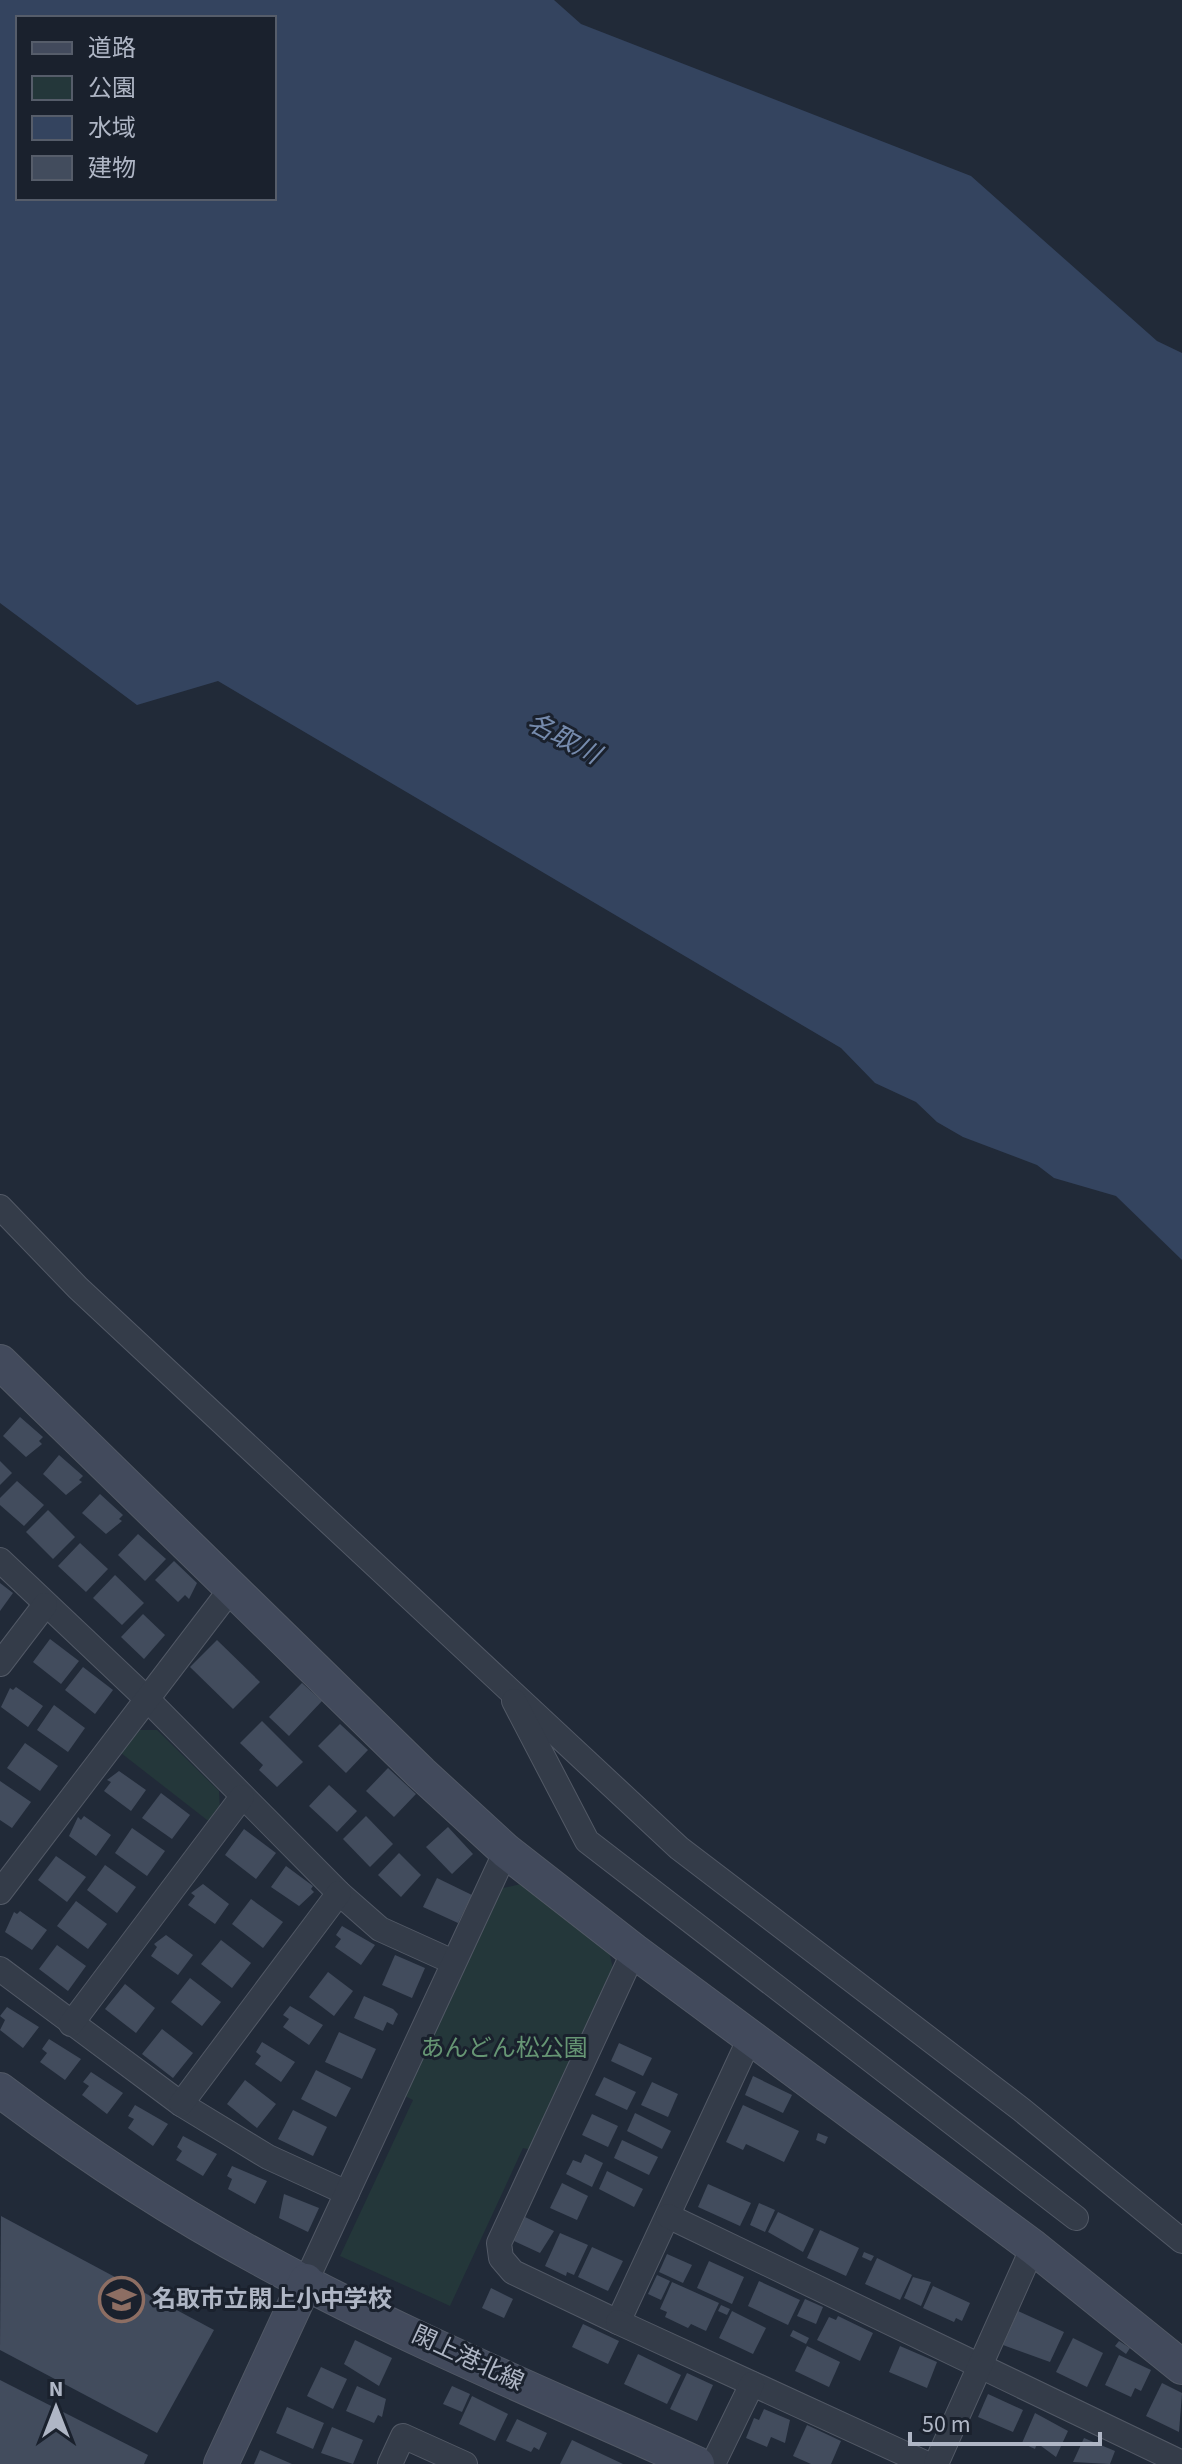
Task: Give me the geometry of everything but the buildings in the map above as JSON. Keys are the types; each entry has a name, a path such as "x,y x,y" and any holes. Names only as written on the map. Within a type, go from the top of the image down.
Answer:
{"street":[{"path":"0,1207 78,1288 679,1848 1022,2110 1182,2241"},
{"path":"0,1362 231,1589 506,1851 634,1951 1033,2247 1182,2367"},
{"path":"0,1560 148,1700 339,1893 380,1929 453,1962"},
{"path":"0,1892 231,1589"},
{"path":"0,1664 45,1605"},
{"path":"505,1684 587,1841 1076,2218"},
{"path":"71,2024 242,1797"},
{"path":"221,2464 506,1851"},
{"path":"181,2104 339,1893"},
{"path":"634,1951 499,2243 501,2258 513,2272 927,2464"},
{"path":"0,1969 181,2104 268,2157 347,2193"},
{"path":"618,2322 750,2038"},
{"name":"閖上港北線","path":"0,2090 54,2131 172,2209 306,2281 697,2464"},
{"path":"668,2216 1182,2463"},
{"path":"936,2464 1033,2247"},
{"path":"713,2464 752,2384"},
{"path":"390,2464 403,2436 465,2464"}],"green space":[{"path":"140,1730 157,1730 219,1791 220,1810 211,1823 121,1753"},
{"name":"あんどん松公園","path":"521,1884 609,1952 614,1972 532,2150 523,2148 450,2306 340,2256 413,2100 405,2096 503,1888"}],"water":[{"name":"名取川","path":"0,0 554,0 581,24 971,176 1157,341 1182,353 1182,1260 1116,1196 1054,1178 1037,1165 963,1137 937,1122 916,1102 875,1083 841,1048 218,681 137,705 0,603"}],"place":[{"name":"名取市立閖上小中学校","path":"121,2299"}]}
